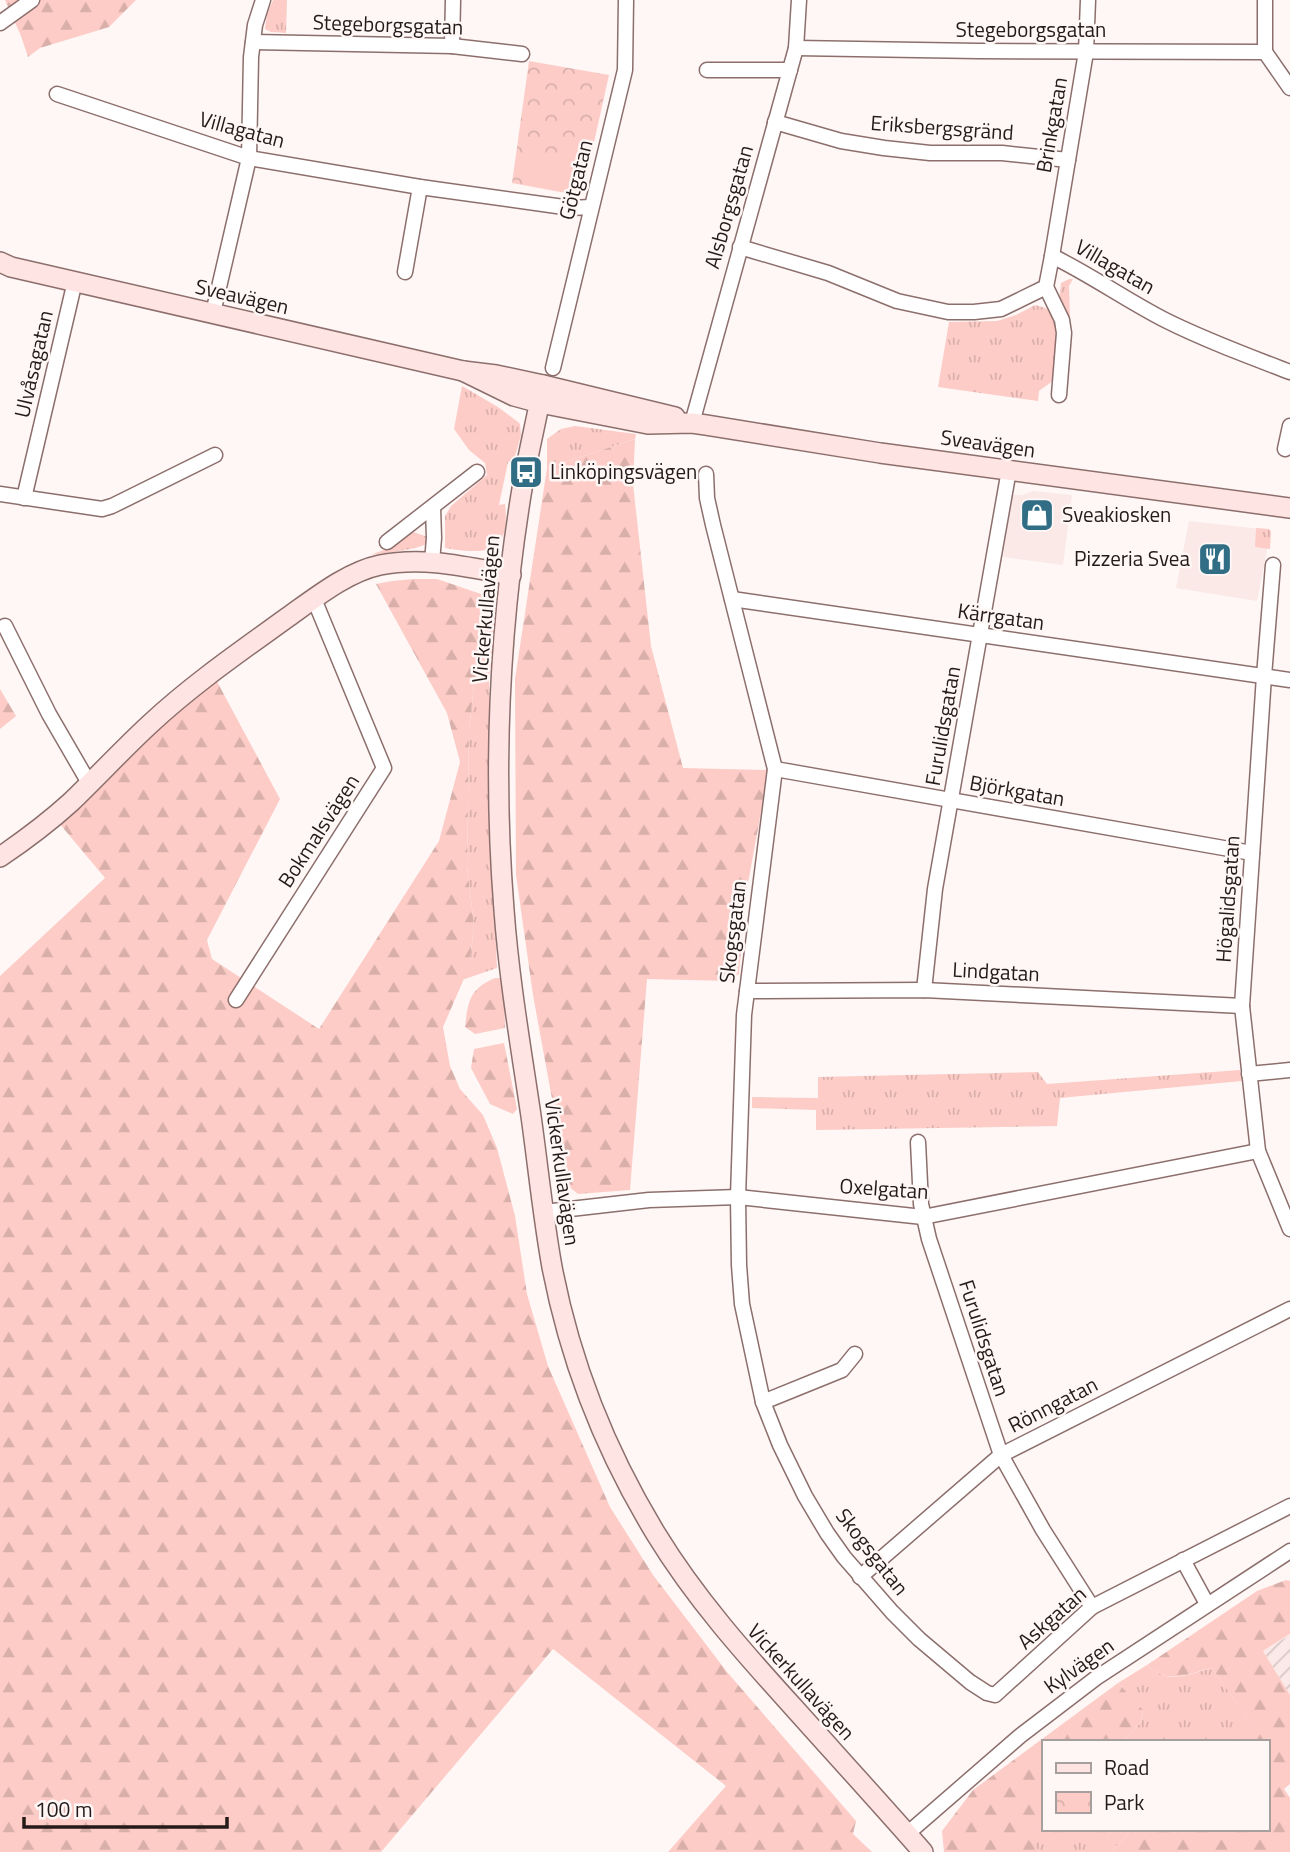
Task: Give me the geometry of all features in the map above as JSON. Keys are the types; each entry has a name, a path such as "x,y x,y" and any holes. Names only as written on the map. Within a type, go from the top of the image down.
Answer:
{"main road":[{"name":"Sveavägen","path":"4,265 463,371 514,396 545,385 648,424 692,424 880,453 1286,506"},
{"name":"Vickerkullavägen","path":"545,385 521,496 511,575 500,713 498,777 509,962 552,1266 565,1322 598,1422 656,1535 718,1621 760,1672 923,1852"},
{"path":"0,857 71,802 188,691 314,599 349,578 376,566 396,562 432,562 511,575"}],"street":[{"path":"0,23 32,0"},
{"path":"213,313 249,158 253,42 263,0"},
{"path":"452,46 453,0"},
{"name":"Götgatan","path":"545,385 625,70 626,0"},
{"name":"Alsborgsgatan","path":"692,424 796,48 799,0"},
{"name":"Brinkgatan","path":"1052,256 1086,52 1088,0"},
{"path":"1265,0 1265,52 1290,88"},
{"name":"Stegeborgsgatan","path":"253,42 452,46 522,54"},
{"name":"Stegeborgsgatan","path":"796,48 1265,52"},
{"path":"707,70 790,70"},
{"name":"Villagatan","path":"57,93 249,158 420,187 571,208 591,207"},
{"name":"Eriksbergsgränd","path":"775,122 841,141 884,148 930,153 1002,153 1068,160"},
{"path":"405,272 420,187"},
{"path":"740,247 828,273 897,301 948,312 1001,309 1046,287 1058,309 1064,332 1059,395"},
{"name":"Villagatan","path":"1046,287 1052,256 1167,321 1224,347 1290,372"},
{"name":"Ulvåsagatan","path":"24,498 75,281"},
{"path":"1285,449 1290,426"},
{"path":"0,494 102,509 215,455"},
{"name":"Furulidsgatan","path":"924,990 935,889 1009,470"},
{"path":"387,542 477,472"},
{"name":"Skogsgatan","path":"706,474 707,499 775,769 744,1016 738,1197 742,1304 763,1402 804,1496 832,1541 860,1577 892,1612 945,1662 991,1694"},
{"path":"432,562 433,508"},
{"name":"Högalidsgatan","path":"1273,565 1242,1006 1258,1151 1290,1229"},
{"name":"Bokmalsvägen","path":"236,1000 384,768 314,599"},
{"name":"Kärrgatan","path":"732,599 1290,680"},
{"path":"5,626 49,714 89,783"},
{"name":"Björkgatan","path":"775,769 1252,853"},
{"name":"Lindgatan","path":"747,991 924,990 1242,1006"},
{"path":"1249,1074 1290,1070"},
{"name":"Furulidsgatan","path":"918,1142 923,1217 1001,1455 1043,1530 1092,1607"},
{"name":"Oxelgatan","path":"544,1212 649,1200 738,1197 923,1217 1258,1151"},
{"name":"Rönngatan","path":"860,1577 1001,1455 1290,1309"},
{"path":"763,1402 842,1370 855,1354"},
{"name":"Askgatan","path":"991,1694 999,1692 1092,1607 1290,1506"},
{"name":"Kylvägen","path":"907,1834 1067,1699 1290,1551"},
{"path":"1182,1560 1207,1604"}],"shaded area":[{"path":"1033,491 1072,495 1063,565 1003,557 1012,495"},
{"path":"1189,521 1271,530 1257,601 1176,588"},
{"path":"1290,1635 1290,1695 1263,1651"}],"green space":[{"path":"5,0 136,0 109,27 40,48 28,57"},
{"path":"273,0 287,0 286,33 265,29"},
{"path":"529,61 609,75 582,196 512,183"},
{"path":"531,152 583,161 577,192 524,182"},
{"path":"1073,279 1069,286 1070,319 1059,301 1061,283"},
{"path":"1035,305 1048,309 1054,315 1058,338 1054,376 1052,381 1039,391 1038,401 938,387 949,322 997,321"},
{"path":"462,386 498,407 520,424 521,435 514,460 508,462 499,505 505,504 504,533 499,542 484,550 445,548 445,516 451,506 487,475 485,463 469,450 454,429"},
{"path":"575,426 636,434 635,439 547,468 547,439 561,429"},
{"path":"635,439 633,484 651,646 683,768 767,770 746,894 739,974 730,981 647,979 630,1190 578,1194 568,1186 533,995 516,875 515,679 547,468"},
{"path":"1256,528 1269,529 1271,532 1270,549 1255,547"},
{"path":"413,532 428,537 426,544 408,550 370,555 392,547"},
{"path":"437,579 487,596 469,730 467,866 474,925 470,961 443,1027 450,1066 460,1089 483,1115 497,1148 515,1216 527,1294 548,1366 610,1507 653,1575 727,1672 856,1821 853,1834 872,1852 668,1852 726,1786 553,1649 381,1852 0,1852 0,976 105,878 59,823 214,676 280,799 207,940 212,959 319,1029 439,841 460,762 447,713 376,584"},
{"path":"487,596 497,606 489,678 490,823 497,968 462,980 470,961 474,925 467,866 469,730"},
{"path":"0,689 16,716 0,729"},
{"path":"504,978 505,1028 475,1034 465,1027 471,997 486,982"},
{"path":"504,1043 517,1109 513,1114 490,1104 471,1068 474,1049"},
{"path":"1240,1070 1242,1081 1060,1098 1057,1126 816,1130 816,1110 752,1108 752,1097 818,1098 818,1077 1038,1072 1047,1084"},
{"path":"1286,1580 1290,1581 1290,1634 1263,1651 1290,1695 1290,1784 1284,1789 1290,1798 1290,1852 1111,1852 1131,1831 1269,1831 1269,1740 1236,1740 1253,1726 1212,1668 1171,1676 1163,1675 1147,1665 1257,1591"},
{"path":"1147,1665 1171,1677 1212,1668 1254,1727 1236,1740 1124,1740 1141,1722 1143,1711 1118,1683"},
{"path":"1118,1683 1143,1710 1141,1722 1124,1740 1042,1740 1042,1823 1028,1839 1040,1852 944,1852 942,1831 973,1790"},
{"path":"1042,1823 1042,1831 1131,1831 1111,1852 1040,1852 1027,1839"}],"place":[{"name":"Linköpingsvägen","path":"526,472"},
{"name":"Sveakiosken","path":"1037,515"},
{"name":"Pizzeria Svea","path":"1215,559"}]}
